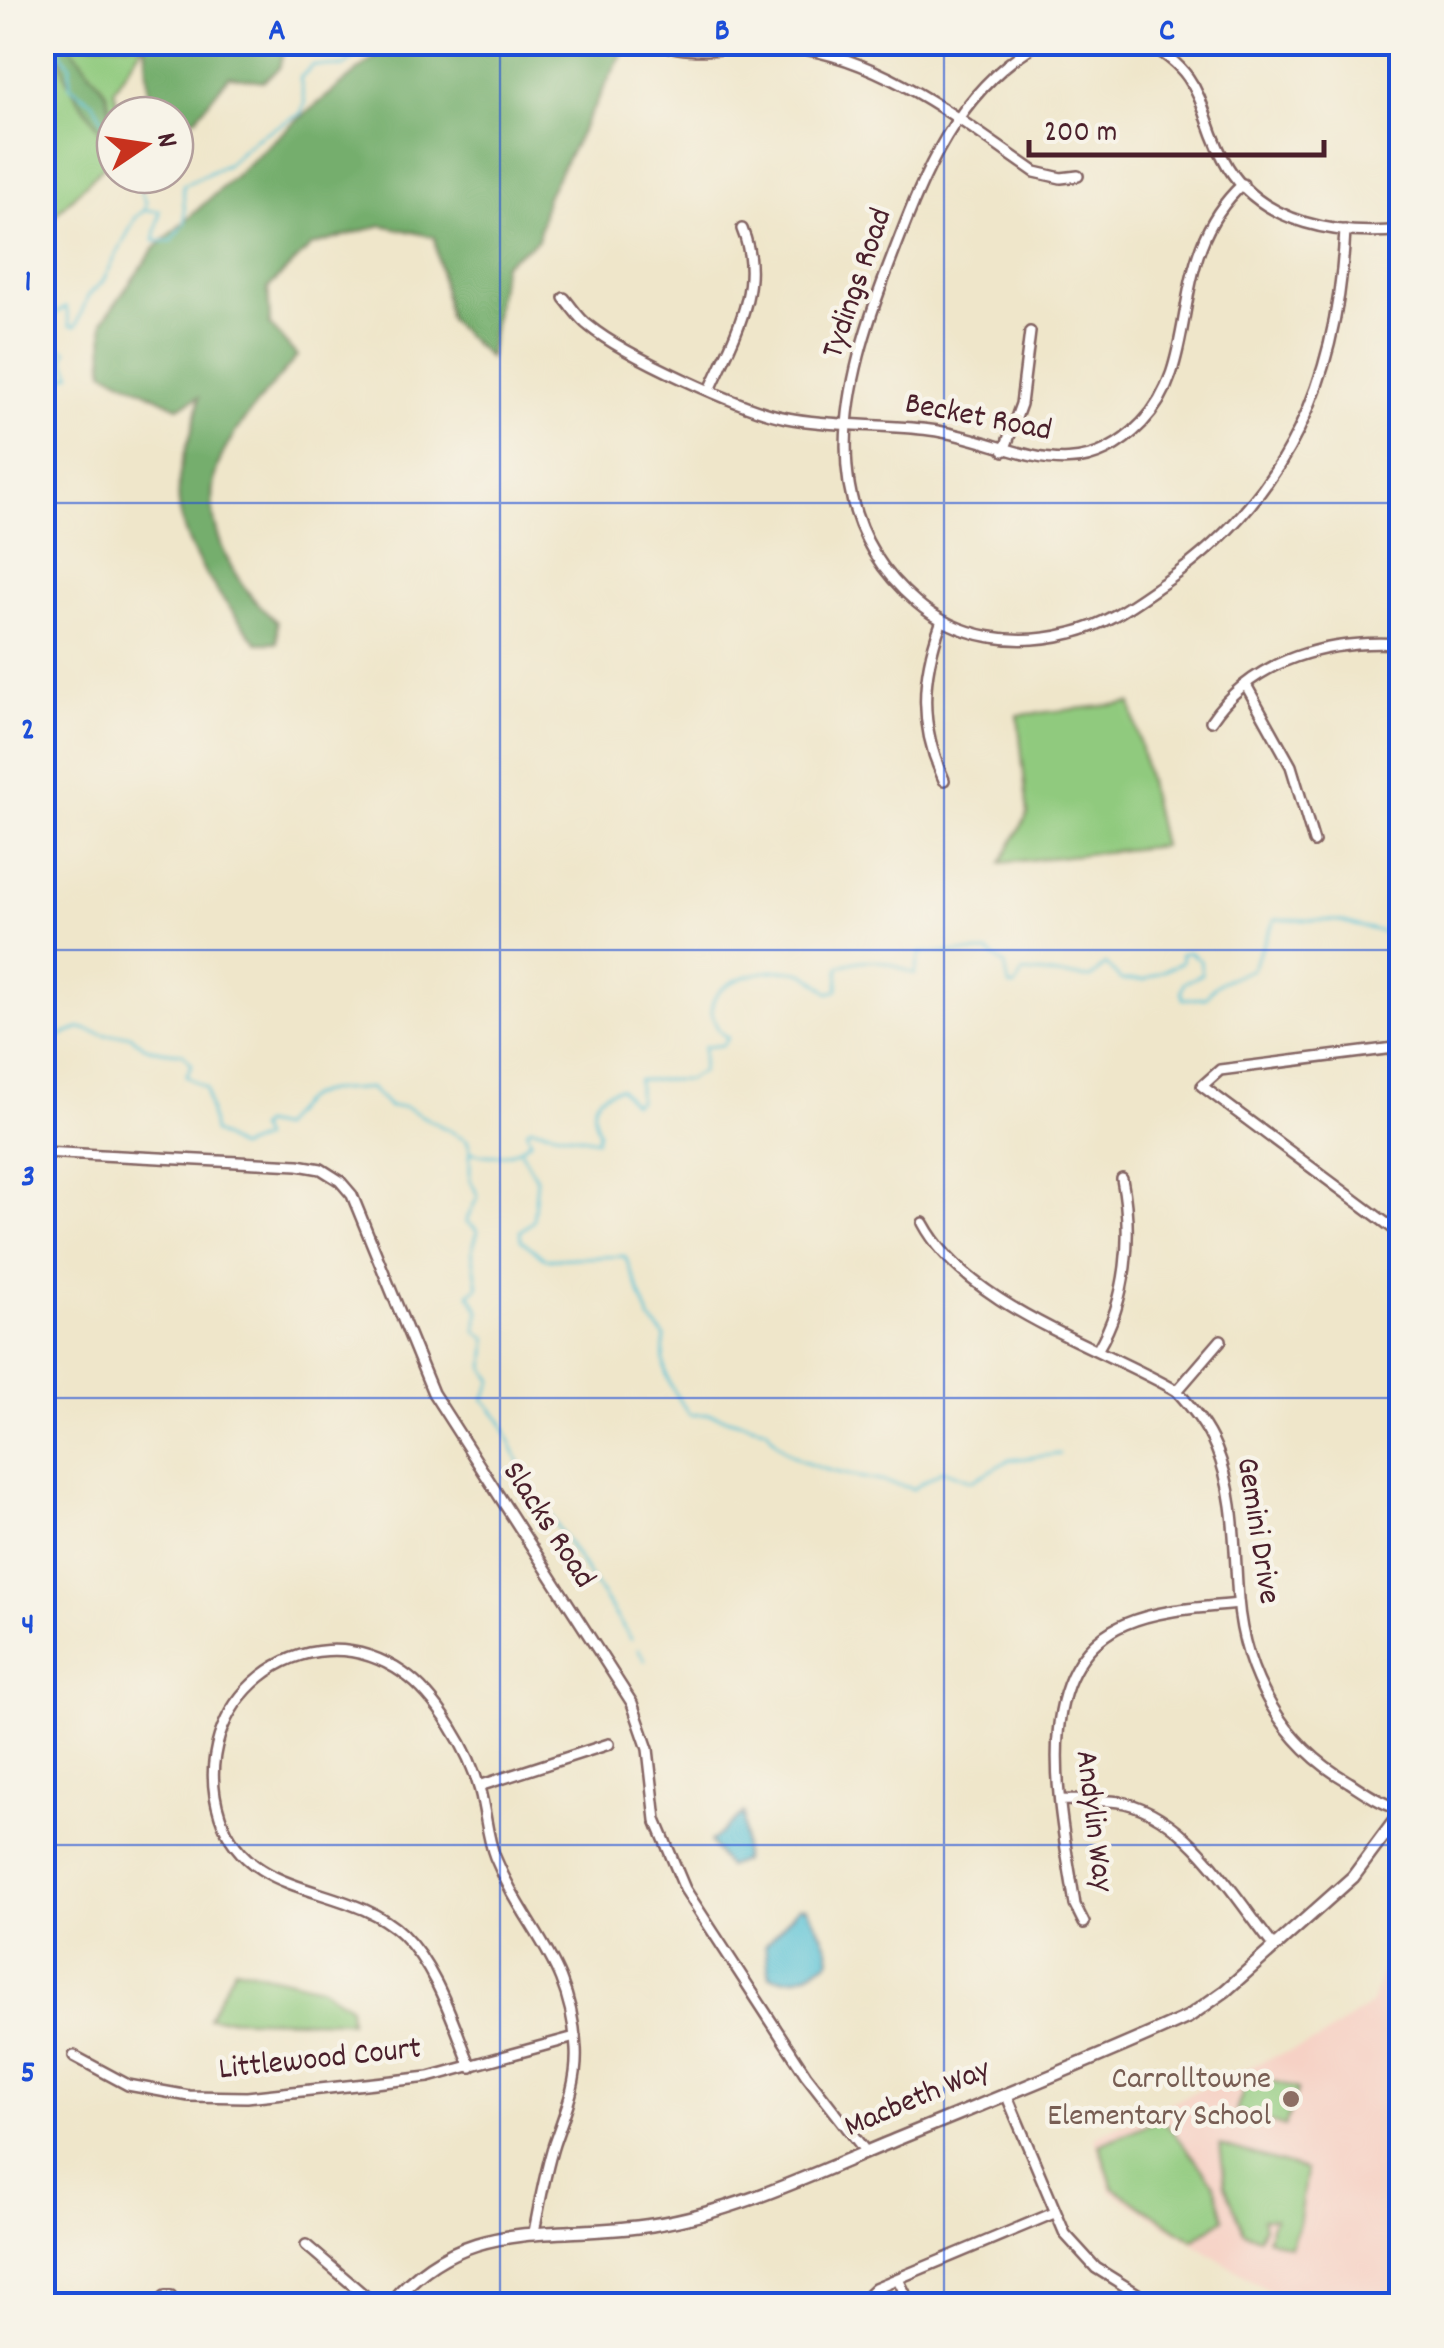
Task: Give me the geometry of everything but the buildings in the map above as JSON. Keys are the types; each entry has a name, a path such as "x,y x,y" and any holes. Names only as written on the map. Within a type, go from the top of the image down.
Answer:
{"street":[{"path":"654,42 679,50 791,45 843,60 892,79 1035,172 1061,178 1078,176"},
{"name":"Tydings Road","path":"1040,42 986,81 956,118 915,198 866,328 848,425 848,488 862,534 888,578 941,623 1002,639 1074,633 1133,604 1228,531 1271,478 1314,402 1339,311 1344,230"},
{"path":"1144,42 1165,54 1195,85 1228,166 1243,184 1285,217 1344,230 1402,230"},
{"name":"Becket Road","path":"564,298 588,326 612,341 756,410 848,425 932,430 1046,461 1079,458 1114,444 1145,420 1171,371 1204,232 1243,184"},
{"path":"710,390 740,322 752,281 749,246 742,229"},
{"path":"1004,451 1021,404 1030,332"},
{"path":"941,623 924,675 924,696 929,743 944,780"},
{"path":"1211,721 1246,685 1270,668 1332,645 1402,644"},
{"path":"1246,685 1291,766 1314,842"},
{"path":"1402,1047 1220,1070 1202,1086 1402,1235"},
{"name":"Slacks Road","path":"42,1152 298,1165 321,1169 340,1180 375,1242 433,1394 632,1703 648,1749 662,1840 685,1890 806,2076 866,2152"},
{"path":"1098,1349 1118,1301 1125,1269 1127,1205 1122,1179"},
{"name":"Gemini Drive","path":"923,1223 936,1248 988,1290 1177,1391 1217,1448 1229,1491 1238,1604 1264,1696 1303,1749 1334,1774 1401,1810"},
{"path":"1177,1391 1222,1340"},
{"name":"Andylin Way","path":"1084,1923 1075,1905 1056,1742 1068,1684 1096,1645 1124,1624 1150,1616 1238,1604"},
{"path":"470,2067 430,1973 404,1936 362,1906 282,1884 254,1866 222,1823 211,1764 221,1727 252,1683 300,1656 340,1650 376,1657 416,1684 457,1741 479,1786 496,1858 564,1979 575,2037 572,2092 544,2182 534,2232"},
{"path":"479,1786 609,1744"},
{"path":"1062,1800 1127,1804 1167,1825 1210,1865 1275,1948"},
{"name":"Macbeth Way","path":"388,2306 427,2267 453,2252 504,2235 617,2230 685,2218 866,2152 1188,2017 1275,1948 1354,1877 1401,1810"},
{"name":"Littlewood Court","path":"74,2056 128,2085 217,2098 429,2077 575,2037"},
{"path":"1006,2094 1054,2212 1081,2254 1158,2306"},
{"path":"856,2306 876,2288 1054,2212"},
{"path":"306,2245 377,2306"},
{"path":"898,2279 911,2306"},
{"path":"154,2306 157,2298 171,2296 177,2306"}],"shaded area":[{"name":"Carrolltowne Elementary School","path":"1401,1943 1401,2305 1304,2306 1283,2300 1111,2191 1094,2137 1265,2060 1316,2042 1371,2004 1382,1971"}],"green space":[{"path":"394,42 628,43 546,198 538,240 503,264 489,358 449,320 434,237 382,225 311,246 268,288 270,325 297,356 229,443 214,479 212,502 215,525 232,569 245,589 277,622 277,643 257,643 202,568 183,525 179,479 199,397 178,407 104,371 103,321 154,249 289,127"},
{"path":"42,43 68,43 106,92 107,95 95,95 95,123 73,90 61,59 43,48"},
{"path":"68,43 144,43 114,89 115,95 106,92"},
{"path":"145,43 280,43 284,49 279,68 263,81 229,76 195,119 195,95 149,95"},
{"path":"42,48 61,59 73,90 95,123 95,175 43,227"},
{"path":"1131,703 1162,846 1001,863 1028,814 1018,715"},
{"path":"235,1967 320,1987 349,2006 350,2021 208,2018"},
{"path":"1250,2073 1298,2089 1285,2127 1236,2111"},
{"path":"1162,2118 1215,2185 1224,2218 1193,2240 1113,2187 1099,2145"},
{"path":"1220,2145 1306,2170 1298,2227 1290,2247 1267,2238 1274,2219 1262,2219 1264,2227 1258,2237 1244,2232 1225,2185"}],"water":[{"path":"744,1813 743,1861 727,1867 710,1842"},
{"path":"799,1907 807,1907 825,1940 830,1960 794,1978 770,1976 765,1945"}],"waterway":[{"path":"60,42 61,54 70,65 70,86 95,106"},
{"path":"42,385 72,374 64,358 67,351 47,339 44,321 66,307 70,326 76,326 88,296 103,281 136,217 145,210 160,211 154,241 172,241 185,223 183,185 226,165 256,138 300,114 305,104 300,78 313,65 343,67 363,51 360,42"},
{"path":"142,195 145,210"},
{"path":"42,1028 60,1036 81,1028 106,1035 131,1035 148,1047 182,1053 192,1064 186,1076 206,1088 213,1132 238,1148 262,1139 258,1128 262,1124 280,1128 309,1097 328,1091 370,1088 389,1107 405,1107 467,1140 471,1152 495,1155 510,1153 531,1140 527,1131 530,1127 597,1140 594,1109 604,1094 620,1088 632,1103 638,1101 638,1080 688,1080 702,1071 704,1047 722,1045 728,1038 714,1020 712,1006 717,994 728,985 759,973 803,973 829,993 838,990 839,967 849,963 877,961 915,974 920,953 988,952 1005,965 1009,986 1015,987 1023,972 1091,978 1106,964 1121,980 1145,980 1182,962 1181,954 1189,952 1200,960 1202,974 1184,983 1181,991 1183,999 1195,999 1206,997 1223,981 1252,969 1275,919 1340,921 1402,937"},
{"path":"42,1005 47,1014 42,1017"},
{"path":"521,1151 537,1179 533,1221 520,1231 521,1240 546,1259 625,1256 650,1319 665,1337 668,1379 690,1415 710,1414 767,1429 779,1445 812,1465 913,1489 943,1470 972,1481 1009,1460 1060,1454"},
{"path":"470,1154 470,1179 478,1196 466,1221 478,1231 472,1250 478,1287 469,1294 479,1310 476,1331 487,1339 485,1368 493,1381 484,1399 501,1420 526,1479 631,1639"},
{"path":"638,1649 645,1660"}],"place":[{"name":"Carrolltowne Elementary School","path":"1291,2099"}]}
